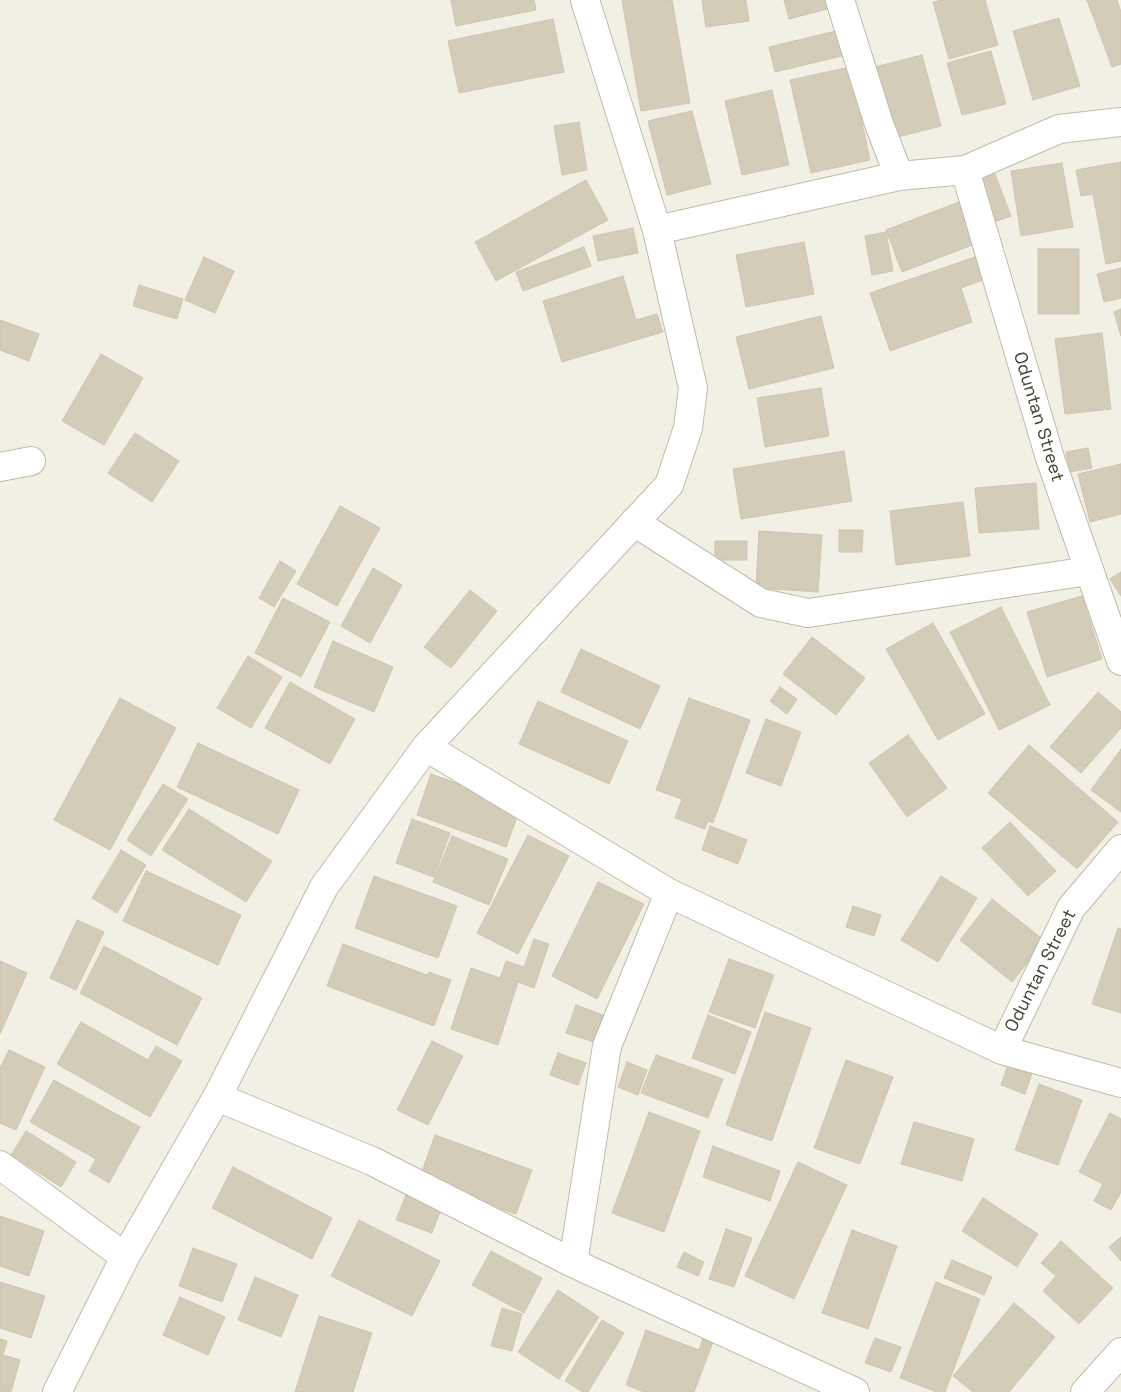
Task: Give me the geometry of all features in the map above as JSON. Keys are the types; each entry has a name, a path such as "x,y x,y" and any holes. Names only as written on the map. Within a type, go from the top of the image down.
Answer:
{"street":[{"path":"57,1392 125,1257 218,1097 324,887 426,747 668,485 688,428 693,388 657,230 586,0"},
{"path":"840,0 879,124 899,176"},
{"path":"657,230 899,176 965,170 1059,129 1121,122"},
{"name":"Oduntan Street","path":"965,170 1050,458 1121,661"},
{"path":"0,467 31,461"},
{"path":"634,522 761,603 808,613 1089,571"},
{"path":"426,747 669,893 1002,1050 1121,1083"},
{"name":"Oduntan Street","path":"1002,1050 1071,908 1121,849"},
{"path":"573,1263 607,1046 669,893"},
{"path":"218,1097 372,1161 573,1263 855,1392"},
{"path":"0,1165 125,1257"},
{"path":"1085,1392 1121,1352"}],"building":[{"path":"451,0 534,0 536,10 456,26"},
{"path":"622,0 672,0 690,103 641,111"},
{"path":"702,0 746,0 749,21 706,27"},
{"path":"784,0 829,0 831,8 789,19"},
{"path":"943,0 985,0 998,45 949,59 933,2"},
{"path":"1087,0 1117,0 1121,12 1121,64 1112,67"},
{"path":"1059,18 1080,86 1033,100 1013,31"},
{"path":"553,19 564,72 459,93 448,41"},
{"path":"840,30 846,55 775,72 769,47"},
{"path":"991,51 1006,104 962,115 947,63"},
{"path":"922,55 941,126 890,139 871,68"},
{"path":"850,67 870,160 811,173 790,80"},
{"path":"772,90 789,165 742,175 725,101"},
{"path":"692,111 711,184 667,195 648,121"},
{"path":"579,122 587,170 562,175 554,126"},
{"path":"1121,162 1121,261 1106,264 1093,194 1081,196 1076,170"},
{"path":"1062,163 1073,227 1021,236 1011,171"},
{"path":"993,169 1011,216 994,222 977,175"},
{"path":"586,180 608,220 496,281 475,242"},
{"path":"964,200 980,242 902,272 886,230"},
{"path":"633,228 638,253 598,261 593,236"},
{"path":"886,232 893,271 872,275 865,236"},
{"path":"804,242 814,294 746,307 736,255"},
{"path":"584,247 591,266 523,291 516,272"},
{"path":"1038,249 1079,249 1079,314 1038,314"},
{"path":"204,257 234,271 215,313 185,300"},
{"path":"975,257 983,280 961,288 972,322 890,351 870,293"},
{"path":"1121,268 1121,298 1104,302 1097,274"},
{"path":"623,276 636,320 657,314 663,332 562,362 543,301"},
{"path":"139,285 183,299 177,319 133,306"},
{"path":"1121,309 1121,336 1114,312"},
{"path":"821,316 834,368 749,389 736,337"},
{"path":"0,320 39,334 29,361 0,350"},
{"path":"1102,333 1111,409 1065,414 1055,339"},
{"path":"101,354 143,378 104,445 62,421"},
{"path":"821,388 829,436 765,447 757,398"},
{"path":"135,433 179,461 152,502 108,473"},
{"path":"1088,448 1092,468 1070,472 1066,452"},
{"path":"844,451 852,501 741,519 733,469"},
{"path":"1121,464 1121,514 1090,522 1078,474"},
{"path":"1036,483 1039,529 979,533 975,488"},
{"path":"963,502 970,556 896,565 890,511"},
{"path":"340,506 380,528 337,606 297,584"},
{"path":"839,530 863,530 862,552 839,552"},
{"path":"759,531 822,535 818,592 756,588"},
{"path":"715,541 747,541 747,560 715,560"},
{"path":"280,561 296,571 274,607 259,598"},
{"path":"373,568 402,585 370,643 341,626"},
{"path":"1121,572 1121,596 1110,579"},
{"path":"470,590 497,611 451,668 424,647"},
{"path":"1082,596 1102,659 1047,677 1027,612"},
{"path":"283,598 330,622 301,677 255,653"},
{"path":"1001,607 1050,705 999,730 950,632"},
{"path":"933,623 985,714 938,740 886,649"},
{"path":"812,637 865,678 836,715 783,674"},
{"path":"333,641 393,667 374,712 314,687"},
{"path":"581,649 660,686 640,729 561,692"},
{"path":"248,656 282,677 251,728 217,708"},
{"path":"290,682 355,719 330,764 265,728"},
{"path":"780,687 797,699 787,714 770,701"},
{"path":"1098,692 1121,712 1121,728 1081,773 1050,747"},
{"path":"120,698 176,728 110,850 54,820"},
{"path":"689,698 750,720 713,823 708,821 705,829 675,818 682,799 656,790"},
{"path":"538,701 628,741 609,784 519,744"},
{"path":"766,719 801,732 781,786 746,773"},
{"path":"908,735 947,788 907,817 869,763"},
{"path":"198,743 299,790 278,834 177,787"},
{"path":"1029,745 1118,822 1077,869 988,793"},
{"path":"1121,749 1121,812 1091,790"},
{"path":"431,774 521,806 506,847 417,815"},
{"path":"163,784 188,799 151,856 127,840"},
{"path":"189,809 272,861 246,902 162,850"},
{"path":"412,819 450,833 434,877 396,863"},
{"path":"1010,822 1056,871 1028,896 982,848"},
{"path":"710,826 747,840 738,864 702,850"},
{"path":"528,835 569,856 518,954 477,933"},
{"path":"452,836 508,859 489,905 433,882"},
{"path":"121,850 146,865 117,913 92,898"},
{"path":"146,871 241,915 218,965 123,921"},
{"path":"374,876 457,906 438,958 355,928"},
{"path":"941,876 977,898 938,962 901,940"},
{"path":"598,882 644,904 597,999 552,976"},
{"path":"992,899 1045,941 1012,982 960,940"},
{"path":"853,906 881,915 874,936 846,927"},
{"path":"77,920 104,932 76,990 50,978"},
{"path":"1118,928 1121,929 1121,1013 1092,1004"},
{"path":"534,939 549,944 534,988 518,982 498,1045 451,1029 471,968 500,978 506,961 524,967"},
{"path":"343,944 427,975 429,972 451,980 434,1026 327,986"},
{"path":"104,946 202,998 177,1045 80,993"},
{"path":"729,959 774,975 755,1028 709,1012"},
{"path":"0,961 27,973 0,1034"},
{"path":"576,1005 603,1015 594,1042 566,1033"},
{"path":"765,1012 811,1028 772,1141 726,1125"},
{"path":"708,1015 751,1032 735,1074 692,1058"},
{"path":"81,1022 148,1060 156,1046 182,1061 150,1117 57,1064"},
{"path":"432,1041 463,1056 428,1125 397,1110"},
{"path":"9,1050 45,1067 16,1130 0,1123 0,1068"},
{"path":"558,1053 586,1063 578,1085 550,1075"},
{"path":"1012,1053 1036,1062 1025,1094 1001,1085"},
{"path":"656,1055 723,1079 708,1118 641,1093"},
{"path":"846,1060 893,1077 860,1164 814,1148"},
{"path":"627,1062 647,1070 638,1095 618,1087"},
{"path":"54,1080 140,1127 109,1183 89,1171 96,1159 30,1122"},
{"path":"1039,1084 1082,1100 1058,1165 1015,1150"},
{"path":"649,1112 700,1131 664,1232 612,1213"},
{"path":"1110,1113 1121,1119 1121,1192 1111,1210 1094,1201 1103,1184 1079,1172"},
{"path":"914,1122 974,1139 962,1181 901,1164"},
{"path":"26,1131 76,1162 61,1187 11,1155"},
{"path":"435,1135 532,1170 516,1214 419,1180"},
{"path":"713,1146 780,1171 770,1201 703,1177"},
{"path":"798,1162 847,1185 794,1299 745,1276"},
{"path":"233,1167 332,1218 312,1259 212,1208"},
{"path":"406,1195 441,1209 432,1233 396,1220"},
{"path":"983,1198 1038,1234 1017,1267 962,1231"},
{"path":"0,1216 44,1231 29,1276 0,1266"},
{"path":"359,1220 440,1261 412,1316 331,1276"},
{"path":"726,1229 752,1238 734,1287 709,1279"},
{"path":"852,1230 897,1246 868,1329 822,1313"},
{"path":"1121,1237 1121,1261 1109,1247"},
{"path":"1061,1241 1113,1288 1079,1324 1043,1291 1056,1276 1041,1263"},
{"path":"193,1248 237,1264 222,1302 179,1286"},
{"path":"491,1251 542,1278 524,1313 472,1285"},
{"path":"684,1252 704,1262 698,1276 677,1267"},
{"path":"952,1260 992,1277 984,1295 944,1278"},
{"path":"255,1277 298,1295 281,1337 238,1320"},
{"path":"0,1282 45,1296 31,1338 0,1328"},
{"path":"936,1282 980,1299 945,1392 937,1392 900,1378"},
{"path":"558,1290 599,1317 559,1379 518,1352"},
{"path":"180,1297 225,1317 208,1355 163,1335"},
{"path":"1014,1303 1055,1337 1009,1392 973,1392 953,1376"},
{"path":"502,1308 522,1314 512,1351 491,1346"},
{"path":"319,1316 372,1333 353,1392 295,1392"},
{"path":"602,1320 624,1333 588,1392 583,1392 565,1381"},
{"path":"646,1330 699,1350 703,1338 713,1342 694,1392 644,1392 626,1385"},
{"path":"875,1338 901,1347 891,1372 865,1363"},
{"path":"0,1339 7,1341 3,1355 20,1360 11,1392 0,1392"}]}
